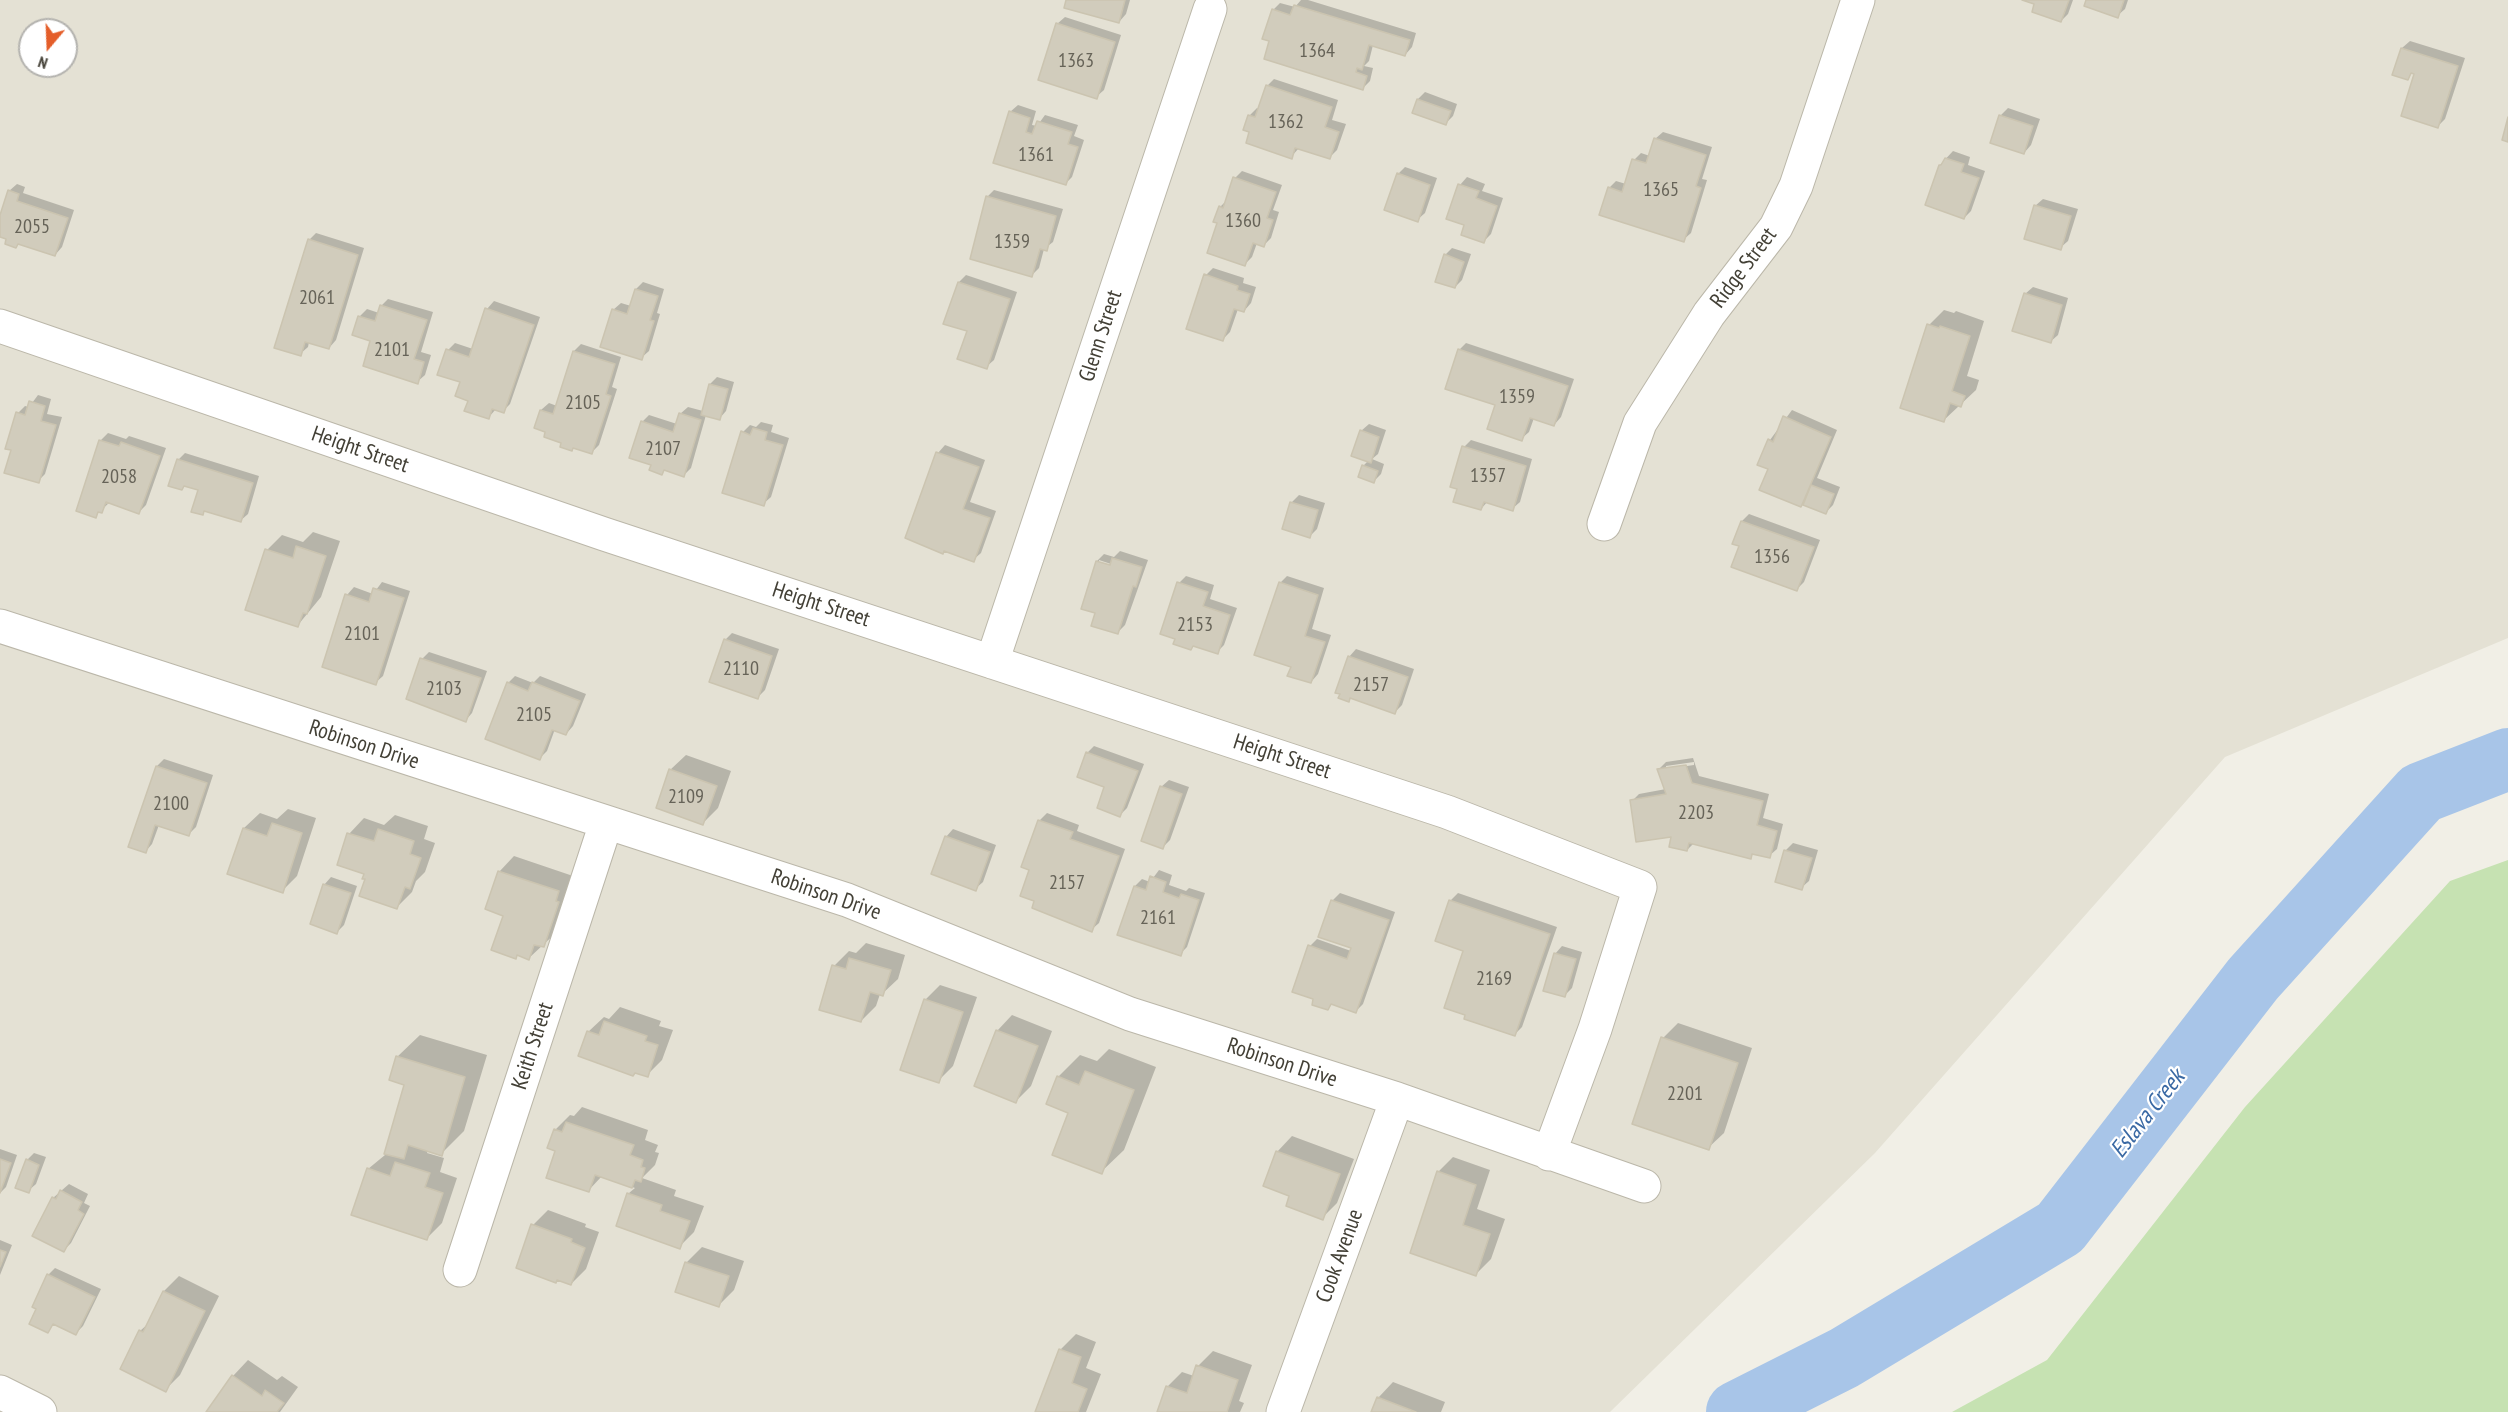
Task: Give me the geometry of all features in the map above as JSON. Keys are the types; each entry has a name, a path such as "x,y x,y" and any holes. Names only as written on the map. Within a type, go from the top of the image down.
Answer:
{"street":[{"name":"Ridge Street","path":"1604,524 1640,423 1709,314 1776,227 1796,186 1858,0"},
{"name":"Glenn Street","path":"992,662 1210,9"},
{"name":"Height Street","path":"0,326 604,534 1447,812 1640,887 1595,1029 1549,1154"},
{"name":"Robinson Drive","path":"0,626 847,900 1130,1014 1397,1099 1644,1186"},
{"name":"Keith Street","path":"460,1269 606,823"},
{"name":"Cook Avenue","path":"1283,1412 1397,1099"},
{"path":"0,1392 40,1412"}],"shaded area":[{"path":"0,0 2508,0 2508,638 2225,757 1875,1153 1610,1412 0,1412"}],"green space":[{"path":"2508,860 2508,1412 1952,1412 2047,1360 2245,1107 2450,881"}],"building":[{"path":"1066,0 1125,0 1119,23 1064,8"},
{"path":"2022,0 2069,0 2061,22 2032,12 2034,4"},
{"path":"2086,0 2124,0 2118,18 2084,6"},
{"path":"1294,5 1410,40 1405,56 1369,45 1362,70 1357,68 1356,72 1367,76 1363,90 1264,59 1269,41 1262,39 1272,9 1290,15"},
{"path":"1056,23 1115,42 1097,99 1038,80"},
{"path":"2401,48 2458,66 2438,128 2401,116 2414,74 2411,73 2408,80 2392,75"},
{"path":"1266,85 1332,107 1325,127 1339,132 1330,159 1295,148 1292,159 1246,143 1249,132 1243,130 1248,115 1255,117"},
{"path":"1417,99 1451,111 1446,125 1412,113"},
{"path":"1009,111 1030,118 1026,132 1032,134 1037,121 1072,132 1068,144 1078,147 1066,185 993,163"},
{"path":"1999,115 2033,126 2024,154 1990,143"},
{"path":"2508,117 2508,142 2502,140"},
{"path":"1654,138 1706,155 1696,186 1701,188 1684,242 1599,215 1608,187 1622,192 1632,159 1646,163"},
{"path":"1945,158 1964,164 1961,172 1979,178 1964,219 1925,205 1939,165"},
{"path":"1397,173 1430,185 1418,222 1384,210"},
{"path":"1233,177 1276,192 1267,218 1273,220 1264,247 1253,243 1245,266 1207,253 1217,223 1213,222 1219,206 1223,208"},
{"path":"1458,184 1479,191 1476,198 1497,206 1484,243 1461,235 1464,225 1446,219"},
{"path":"8,190 19,194 17,201 68,218 55,256 18,244 16,248 5,244 6,239 0,237 0,215"},
{"path":"986,196 1056,216 1047,251 1040,249 1032,277 970,259"},
{"path":"2034,205 2071,216 2061,250 2024,239"},
{"path":"308,239 358,255 329,349 305,342 301,356 274,348"},
{"path":"1444,254 1464,262 1455,288 1435,282"},
{"path":"1204,274 1238,286 1237,290 1250,294 1244,312 1234,309 1223,341 1186,329"},
{"path":"958,282 1010,299 987,369 957,359 967,331 943,324"},
{"path":"635,289 658,296 650,320 654,321 642,360 600,347 612,309 627,314"},
{"path":"2024,293 2062,305 2051,343 2012,331"},
{"path":"380,305 427,320 414,359 424,362 418,384 363,366 370,341 352,335 358,316 375,321"},
{"path":"485,308 534,325 504,413 492,409 489,419 464,411 468,401 455,396 460,382 437,375 446,349 469,357"},
{"path":"1927,324 1970,336 1952,391 1965,396 1961,407 1950,403 1944,422 1900,408"},
{"path":"1458,349 1568,386 1554,426 1530,418 1522,441 1487,429 1495,405 1445,389"},
{"path":"573,351 615,364 606,394 611,396 592,454 573,448 572,451 560,447 561,443 544,437 545,432 534,428 540,410 553,414"},
{"path":"709,384 728,389 720,420 701,415"},
{"path":"29,401 45,406 41,421 56,425 39,483 4,473 11,450 5,449 16,412 25,415"},
{"path":"679,413 701,420 684,477 664,470 662,475 649,470 651,465 629,458 641,421 673,432"},
{"path":"1783,416 1831,437 1801,507 1759,490 1768,469 1757,465 1768,439 1773,442"},
{"path":"753,428 767,432 765,440 783,445 764,506 722,493 741,431 750,435"},
{"path":"1360,430 1379,437 1371,463 1351,456"},
{"path":"99,440 119,446 121,442 160,456 139,514 106,502 102,513 98,512 96,518 76,511"},
{"path":"1462,446 1526,466 1513,511 1484,502 1481,510 1453,502 1457,489 1450,487"},
{"path":"936,452 979,467 963,509 990,518 974,562 944,551 943,554 905,538"},
{"path":"177,459 253,483 241,522 204,511 203,515 191,512 198,490 184,486 182,490 168,486"},
{"path":"1362,465 1378,471 1374,483 1358,477"},
{"path":"1811,485 1834,494 1826,514 1803,505"},
{"path":"1290,502 1318,510 1310,538 1282,529"},
{"path":"1741,521 1814,547 1797,591 1731,567 1739,546 1732,544"},
{"path":"296,546 326,556 307,614 303,613 298,627 245,610 265,549 293,558"},
{"path":"1112,558 1142,567 1136,587 1133,586 1118,634 1091,626 1095,613 1081,609 1096,561 1110,565"},
{"path":"1177,582 1208,592 1203,606 1230,615 1218,654 1193,646 1191,650 1173,644 1175,639 1160,634"},
{"path":"1279,582 1318,595 1305,636 1325,642 1311,683 1287,676 1291,667 1254,655"},
{"path":"373,588 404,598 376,685 322,667 345,594 369,602"},
{"path":"724,639 772,656 758,699 709,682"},
{"path":"1348,656 1408,677 1395,714 1350,698 1349,702 1338,698 1340,694 1335,693"},
{"path":"420,658 481,678 466,722 406,699"},
{"path":"507,682 528,691 532,682 580,701 566,735 552,730 540,760 485,739"},
{"path":"1086,752 1138,771 1120,817 1097,808 1104,787 1077,777"},
{"path":"1686,765 1692,783 1763,801 1757,825 1777,831 1770,858 1752,854 1751,859 1689,843 1687,851 1669,847 1671,837 1636,842 1630,800 1666,794 1657,769"},
{"path":"156,766 207,783 189,836 155,825 146,853 128,847"},
{"path":"669,769 717,786 703,825 656,808"},
{"path":"1160,786 1182,794 1163,849 1141,841"},
{"path":"1038,820 1073,832 1070,839 1119,856 1092,932 1032,908 1034,901 1020,896 1029,870 1021,867"},
{"path":"272,823 302,833 283,893 227,874 243,828 267,836"},
{"path":"378,829 414,841 410,854 421,858 410,889 405,887 397,909 359,896 365,879 362,879 364,874 337,865 347,833 374,841"},
{"path":"945,836 990,852 976,891 931,874"},
{"path":"1784,850 1812,858 1802,890 1775,882"},
{"path":"498,871 559,891 556,901 559,902 544,947 534,945 529,960 517,955 516,959 491,950 503,916 485,909"},
{"path":"1150,876 1166,882 1163,892 1179,898 1181,894 1199,900 1181,956 1117,935 1134,886 1146,890"},
{"path":"323,884 351,893 337,934 310,924"},
{"path":"1331,900 1389,920 1356,1013 1331,1004 1328,1010 1312,1005 1313,999 1292,992 1308,945 1347,959 1351,948 1318,937"},
{"path":"1449,900 1550,934 1515,1036 1464,1019 1465,1015 1444,1008 1463,951 1435,941"},
{"path":"1554,953 1576,959 1565,997 1543,991"},
{"path":"849,958 891,970 883,996 870,992 861,1022 819,1010 832,965 846,969"},
{"path":"924,999 963,1012 939,1083 900,1070"},
{"path":"604,1021 647,1036 645,1041 658,1045 648,1077 635,1073 633,1076 578,1056 587,1031 599,1035"},
{"path":"996,1030 1038,1046 1016,1103 974,1086"},
{"path":"1661,1037 1738,1063 1709,1150 1632,1124"},
{"path":"396,1056 465,1077 442,1156 408,1145 404,1159 384,1154 404,1085 389,1080"},
{"path":"1085,1071 1134,1090 1102,1174 1052,1155 1068,1113 1046,1104 1057,1076 1079,1085"},
{"path":"566,1122 634,1145 630,1155 643,1160 641,1167 645,1168 641,1182 635,1180 632,1188 595,1175 589,1192 546,1178 555,1151 547,1148 554,1129 562,1132"},
{"path":"1276,1151 1340,1174 1323,1220 1286,1206 1289,1196 1263,1186"},
{"path":"0,1159 11,1163 0,1193"},
{"path":"26,1159 39,1165 29,1193 15,1188"},
{"path":"395,1162 430,1173 425,1187 443,1193 427,1240 351,1215 367,1168 390,1176"},
{"path":"1437,1171 1476,1185 1463,1225 1490,1234 1476,1276 1410,1253"},
{"path":"60,1190 82,1202 78,1210 84,1214 64,1252 32,1236 52,1197 56,1199"},
{"path":"627,1193 662,1205 660,1211 690,1221 680,1249 616,1226"},
{"path":"531,1224 572,1239 571,1242 585,1248 571,1285 557,1280 556,1283 516,1268"},
{"path":"0,1250 6,1252 0,1267"},
{"path":"685,1262 729,1276 719,1307 675,1292"},
{"path":"47,1274 95,1297 76,1335 53,1324 48,1333 29,1324 36,1309 32,1307"},
{"path":"163,1291 205,1311 166,1392 120,1369 139,1330 143,1332"},
{"path":"1059,1349 1081,1357 1072,1383 1087,1389 1078,1412 1035,1412"},
{"path":"1196,1365 1238,1380 1227,1412 1157,1412 1166,1386 1187,1393"},
{"path":"232,1375 262,1396 265,1390 284,1403 277,1412 206,1412"},
{"path":"1377,1397 1416,1412 1371,1412"}],"waterway":[{"name":"Eslava Creek","path":"1737,1412 1844,1358 2060,1228 2253,979 2421,793 2508,759"}]}
